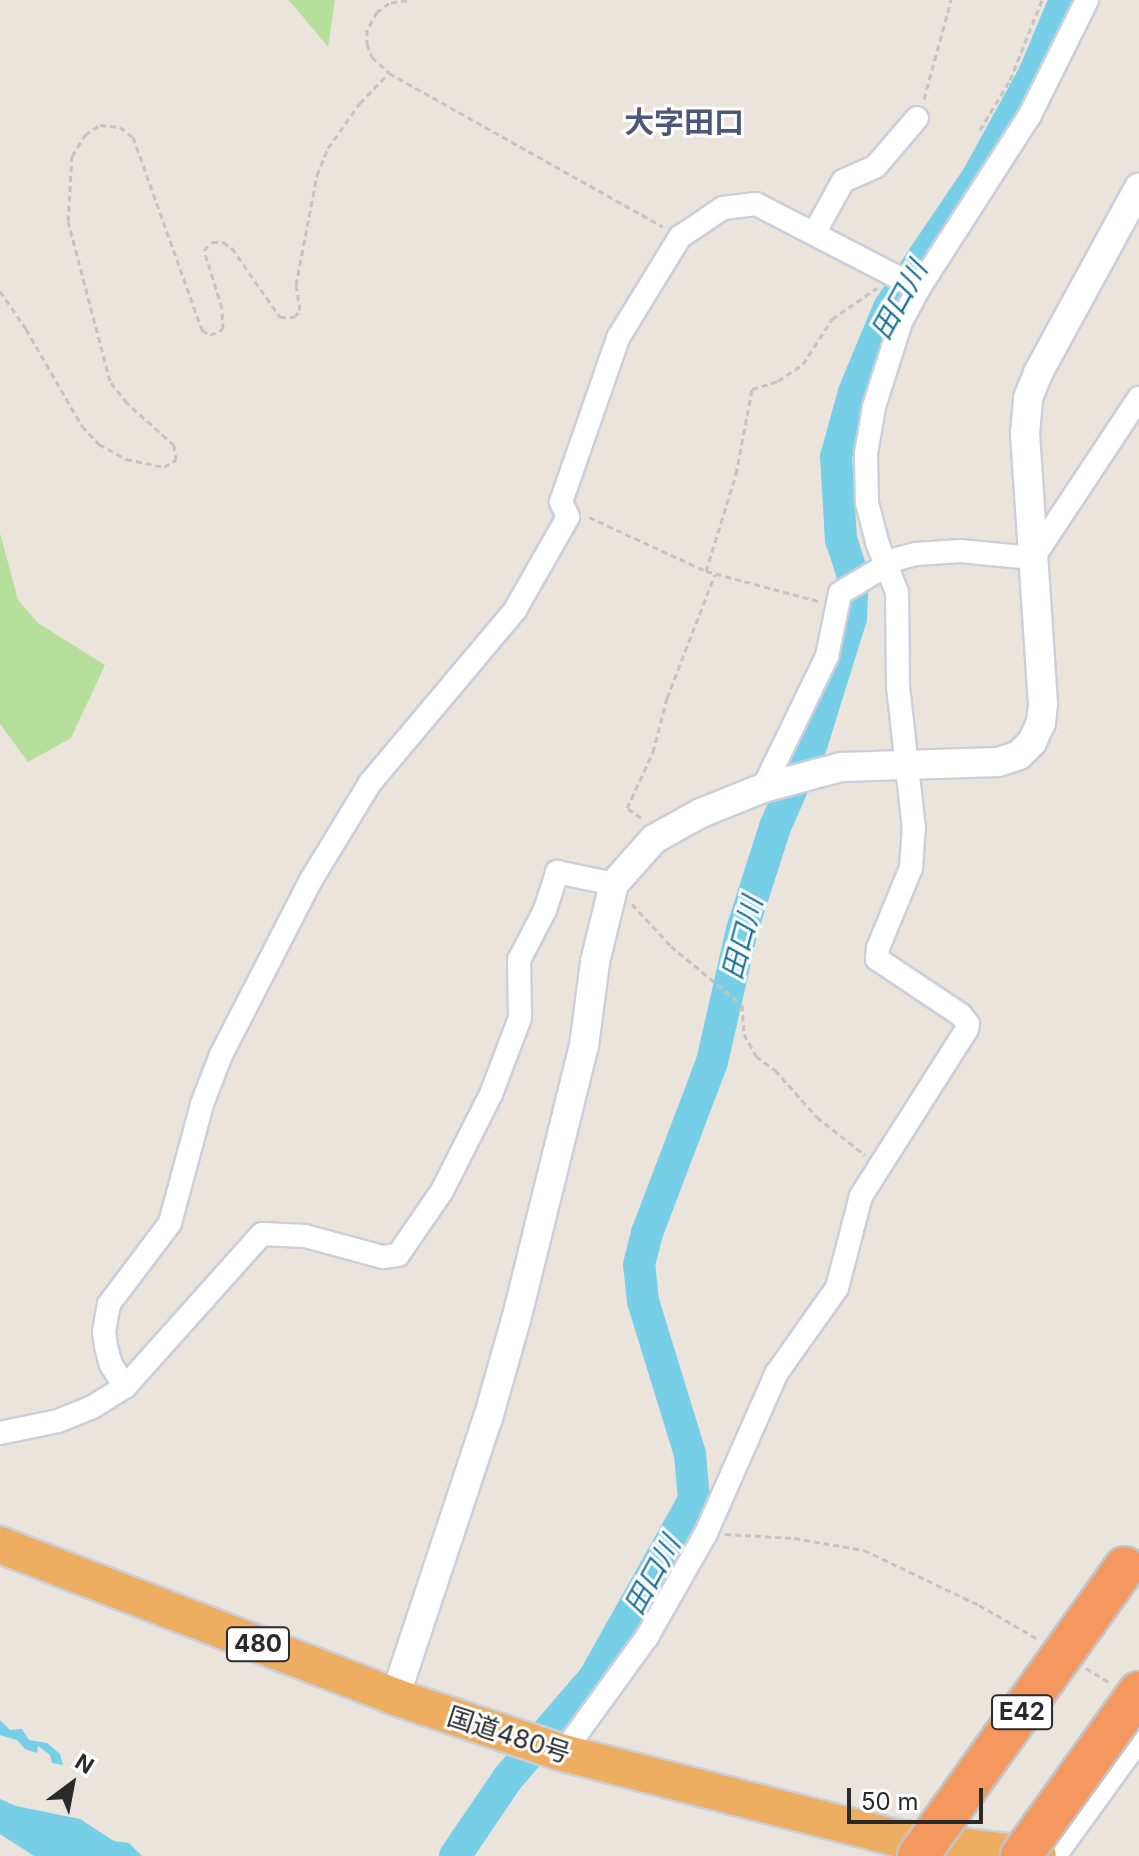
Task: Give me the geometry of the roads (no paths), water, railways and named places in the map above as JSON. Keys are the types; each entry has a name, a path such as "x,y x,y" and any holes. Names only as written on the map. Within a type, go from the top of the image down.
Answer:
{"highway":[{"name":"国道480号","path":"0,1545 395,1697 559,1752 896,1838 1038,1856"},
{"name":"E42","path":"918,1856 1125,1567"},
{"path":"1021,1856 1126,1688"}],"street":[{"path":"559,1752 647,1637 706,1533 776,1374 837,1288 861,1196 968,1024 961,1015 877,959 878,948 911,868 914,829 898,686 897,592 880,571 867,503 866,454 874,407 891,347 919,288 1030,115 1087,0"},
{"path":"815,232 843,181 876,166 917,118"},
{"path":"395,1697 484,1432 513,1334 584,1046 595,962 614,887 631,862 660,835 701,813 773,785 831,769 1010,760 1027,748 1038,733 1043,704 1025,434 1028,398 1038,373 1139,188"},
{"path":"125,1387 111,1365 106,1346 104,1332 109,1304 170,1223 202,1104 221,1055 264,966 370,783 515,610 568,517 561,502 618,338 680,237 723,208 756,204 919,288"},
{"path":"1033,558 1139,398"},
{"path":"773,785 831,643 840,597 897,559 931,552 1033,558"},
{"path":"0,1433 58,1421 91,1408 125,1387 262,1234 305,1236 383,1257 398,1255 442,1191 491,1094 520,1018 519,960 545,910 557,872 614,887"},
{"path":"1055,1856 1139,1740"}],"water":[{"path":"0,1720 10,1730 22,1729 29,1740 47,1743 60,1754 63,1765 52,1763 50,1755 38,1746 37,1753 25,1749 17,1740 0,1735"},
{"path":"0,1799 16,1806 80,1819 114,1841 129,1843 142,1856 34,1856 0,1834"}],"waterway":[{"name":"田口川","path":"455,1856 508,1778 594,1678 694,1500 690,1454 643,1301 639,1265 647,1233 712,1062 742,930 775,827 812,743 851,618 853,576 841,540 836,457 854,392 889,308 978,176 1034,74 1065,0"}],"district":[{"name":"大字田口","path":"684,122"}]}
